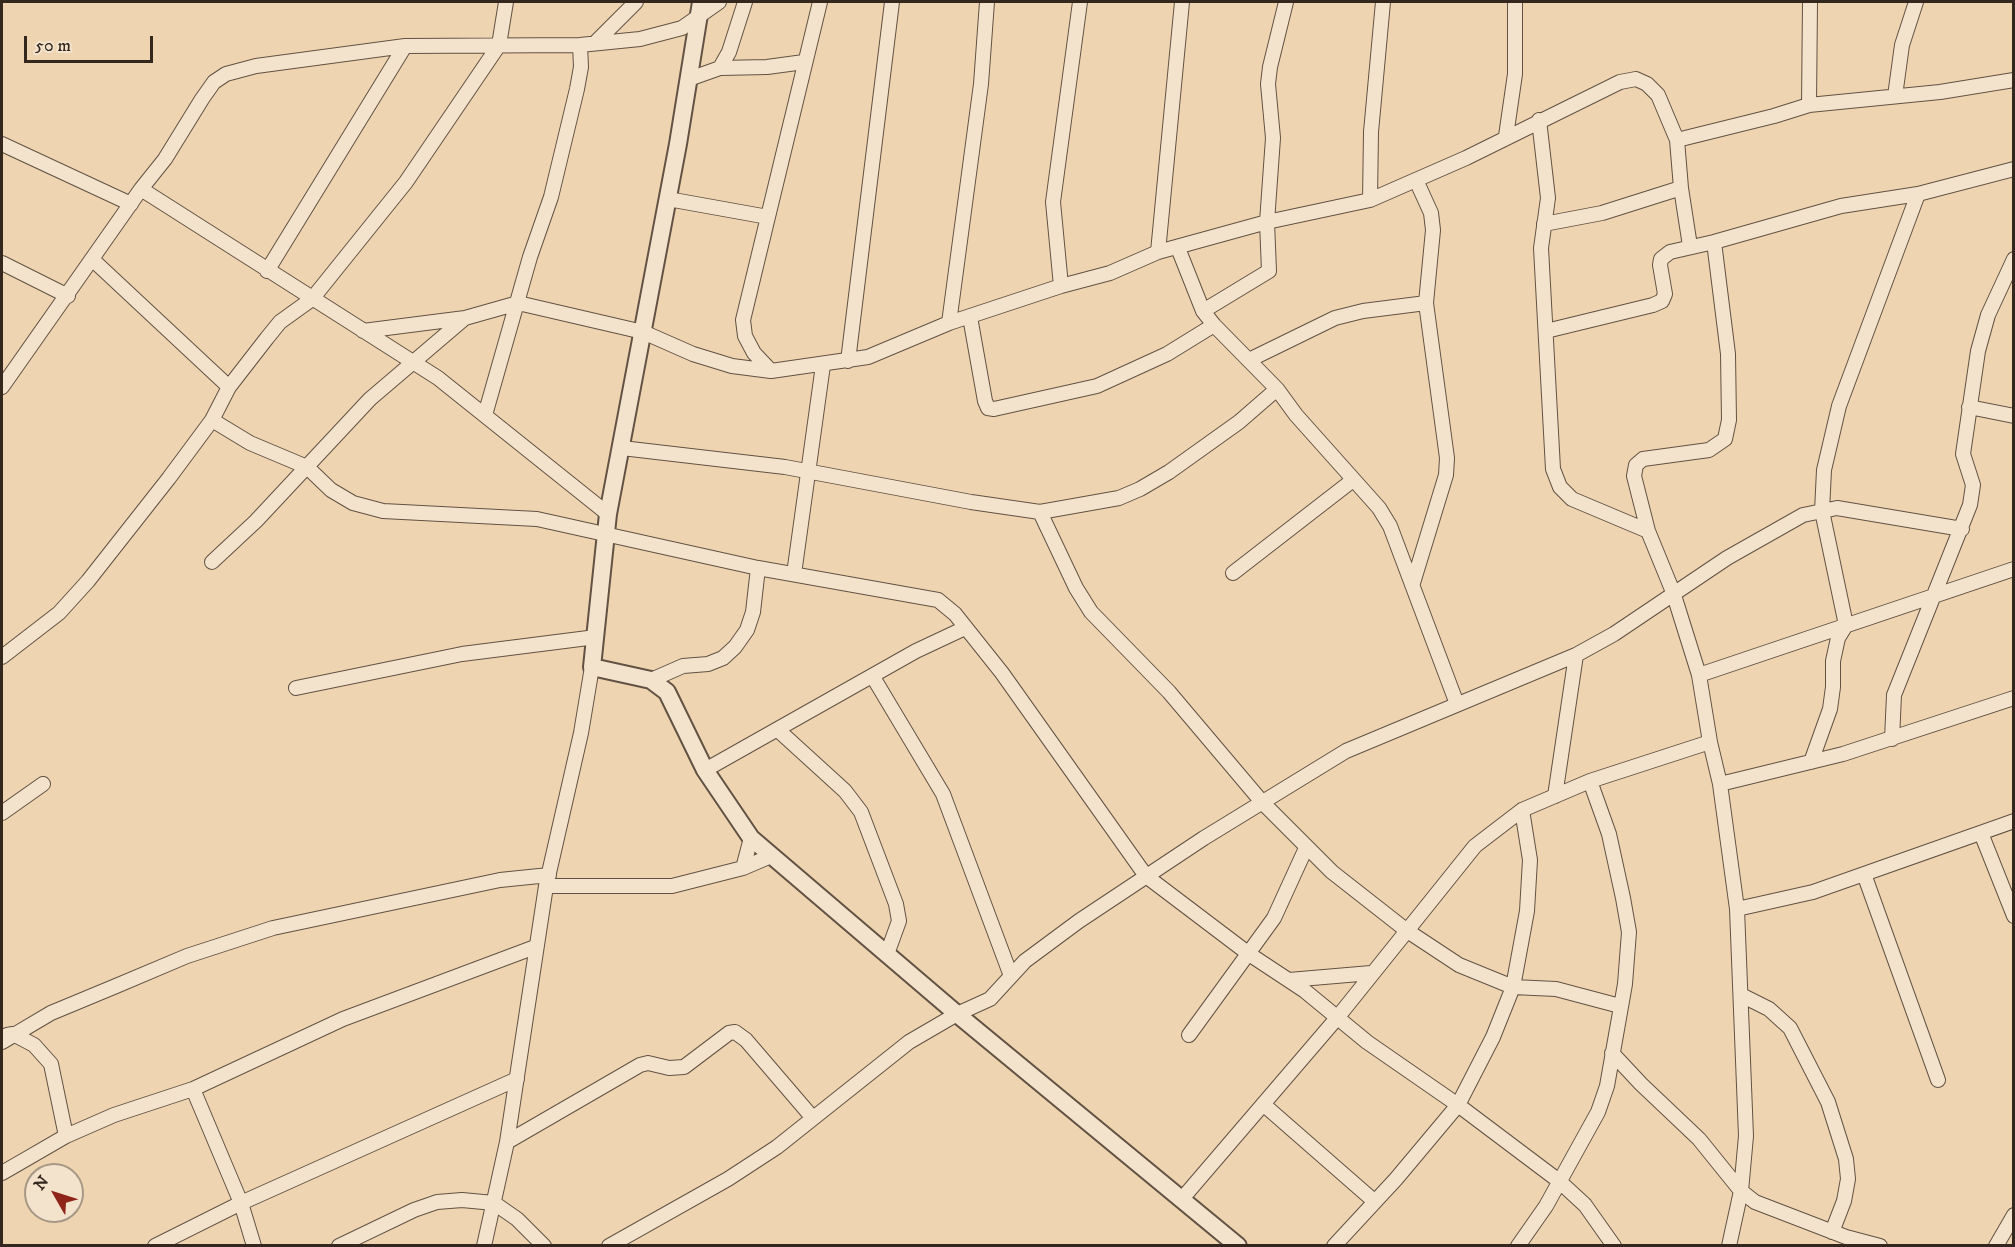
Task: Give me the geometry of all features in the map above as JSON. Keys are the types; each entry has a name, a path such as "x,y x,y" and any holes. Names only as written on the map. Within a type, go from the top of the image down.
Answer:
{"street":[{"path":"2,657 59,612 88,580 212,420 229,387 280,322 312,299 406,182 499,45 506,2"},
{"path":"597,41 636,2"},
{"path":"484,1245 507,1142 535,947 592,667 608,533 608,514 668,199 701,2"},
{"path":"2,387 141,189 165,159 214,82 226,74 256,66 405,46 580,45 597,41 640,39 682,28 697,20 719,2"},
{"path":"720,68 729,52 745,2"},
{"path":"771,371 754,353 745,336 743,320 820,2"},
{"path":"848,361 892,2"},
{"path":"949,323 981,84 987,2"},
{"path":"1061,286 1053,202 1080,2"},
{"path":"1158,252 1182,2"},
{"path":"1203,310 1269,271 1267,222 1273,138 1268,84 1286,2"},
{"path":"1370,200 1371,132 1383,2"},
{"path":"1506,136 1515,74 1515,2"},
{"path":"1809,2 1809,105"},
{"path":"1896,96 1902,45 1916,2"},
{"path":"484,415 519,303 530,257 551,197 581,67 580,45"},
{"path":"267,271 405,46"},
{"path":"689,79 720,68 767,67 804,62"},
{"path":"363,331 465,318 519,303 643,332 693,354 732,366 771,371 848,361 868,357 902,345 949,323 1061,286 1110,273 1158,252 1267,222 1370,200 1466,158 1506,136 1620,82 1636,79 1647,84 1658,94 1677,140 1681,188 1690,246"},
{"path":"1677,140 1809,105 1971,88 2013,80"},
{"path":"1539,120 1548,198 1541,248 1553,470 1560,487 1572,499 1648,531"},
{"path":"2,144 131,204"},
{"path":"1546,331 1662,301 1665,294 1661,259 1670,252 1841,206 1918,194 2013,169"},
{"path":"1413,583 1446,475 1447,458 1426,303 1433,230 1431,213 1416,180"},
{"path":"1544,224 1602,213 1681,188"},
{"path":"141,189 438,378 608,514"},
{"path":"1811,762 1830,709 1833,661 1838,638 1846,625 1822,511 1824,470 1839,406 1918,194"},
{"path":"668,199 768,217"},
{"path":"1714,242 1728,354 1728,420 1725,439 1709,450 1666,454 1643,459 1636,465 1634,476 1648,531 1673,592 1699,675 1710,742 1720,784 1737,909 1746,1136 1741,1191 1730,1245"},
{"path":"1178,248 1203,310 1214,325 1277,390 1379,508 1390,526 1456,704"},
{"path":"93,260 229,387"},
{"path":"2,263 68,296"},
{"path":"1892,739 1894,695 1962,529 1973,485 1963,454 1978,351 1988,315 2012,268"},
{"path":"1249,360 1335,318 1363,311 1426,303"},
{"path":"970,317 986,401 988,408 994,409 1098,386 1167,354 1214,325"},
{"path":"212,562 307,467 321,448 362,406 465,318"},
{"path":"794,574 823,365"},
{"path":"622,448 785,467 875,482 980,504 1040,512 1119,498 1140,489 1169,472 1239,422 1277,390"},
{"path":"1969,407 2013,416"},
{"path":"212,420 250,444 307,467 331,490 353,503 383,511 537,519 758,568 938,600 955,614 1002,674 1146,876 1249,954 1289,980 1367,1042 1458,1105 1559,1181 1585,1204 1614,1245"},
{"path":"1233,573 1353,480"},
{"path":"609,1245 728,1179 777,1147 909,1042 957,1014 990,999 1042,948 1146,876 1346,751 1576,655 1614,634 1673,592 1792,522 1822,511 1837,508 1962,529"},
{"path":"1040,512 1076,588 1091,612 1169,692 1262,802 1306,848 1406,930 1459,965 1513,987 1556,990 1620,1006"},
{"path":"651,680 683,666 708,664 723,658 735,646 747,630 753,612 758,568"},
{"path":"1699,675 2013,569"},
{"path":"705,770 916,651 964,628"},
{"path":"296,688 462,654 596,637"},
{"path":"1555,796 1576,655"},
{"path":"592,667 651,680 667,692 705,770 751,838 957,1014 1238,1245"},
{"path":"873,677 944,794 1011,976"},
{"path":"1720,784 1892,739 2013,698"},
{"path":"778,730 845,791 861,812 896,904 899,921 887,954"},
{"path":"1181,1200 1337,1018 1475,846 1522,810 1590,781 1710,742"},
{"path":"1518,1245 1546,1206 1598,1112 1607,1086 1628,957 1629,932 1617,862 1590,781"},
{"path":"2,813 43,784"},
{"path":"1334,1245 1458,1105 1482,1061 1513,987 1521,951 1530,860 1522,810"},
{"path":"1737,909 1813,892 2013,821"},
{"path":"1981,832 2013,916"},
{"path":"743,868 751,838"},
{"path":"1189,1035 1274,918 1306,848"},
{"path":"5,1037 51,1013 187,956 273,928 500,880 672,886 743,868 771,856"},
{"path":"1864,874 1938,1080"},
{"path":"2,1173 66,1136 141,1105 193,1089 343,1019 535,947"},
{"path":"1289,980 1371,973"},
{"path":"1741,995 1769,1009 1790,1028 1828,1102 1846,1159 1848,1179 1844,1201 1832,1232"},
{"path":"507,1142 640,1065 648,1063 669,1068 684,1067 729,1033 735,1032 746,1040 812,1117"},
{"path":"5,1037 34,1045 51,1064 66,1136"},
{"path":"1612,1053 1699,1139 1741,1191 1762,1206 1832,1232 1880,1245"},
{"path":"155,1245 240,1203 517,1079"},
{"path":"193,1089 240,1203 254,1245"},
{"path":"1263,1104 1374,1201"},
{"path":"339,1245 387,1221 437,1202 462,1200 494,1203 517,1219 544,1245"},
{"path":"1996,1245 2013,1215"}]}
